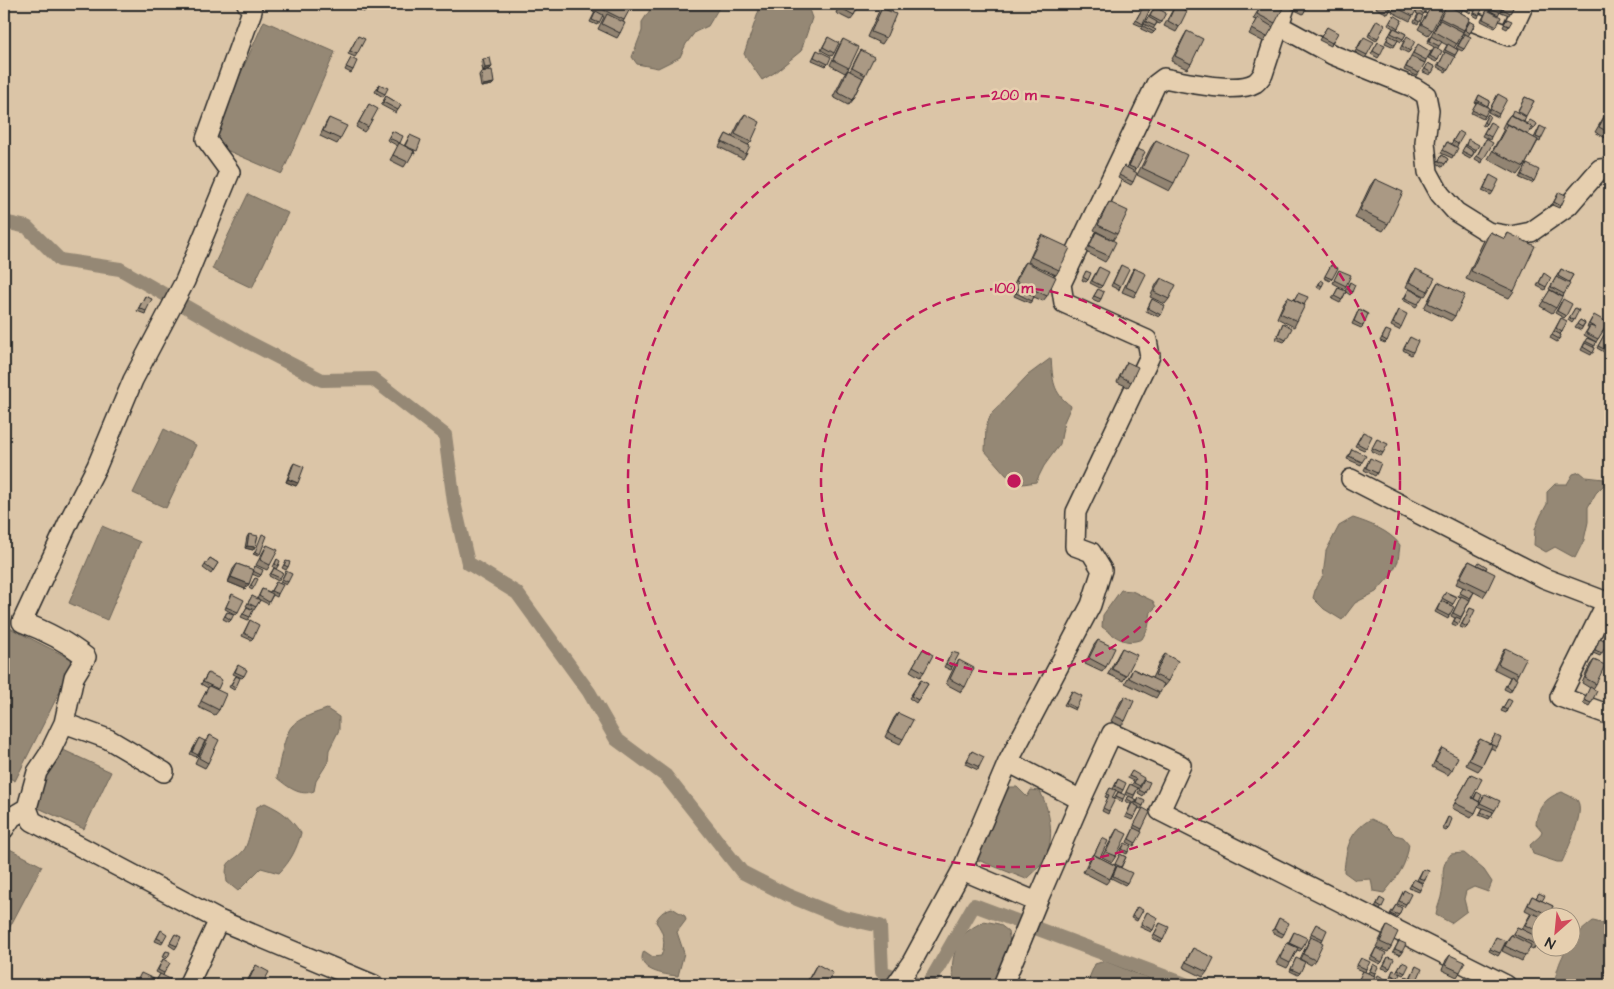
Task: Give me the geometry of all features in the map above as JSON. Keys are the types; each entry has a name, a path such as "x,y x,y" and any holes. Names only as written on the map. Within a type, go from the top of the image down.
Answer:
{"street":[{"path":"247,4 252,11 206,139 230,172 185,281 133,380 97,466 22,622 46,631 86,657 74,677 64,723 49,754 37,772 27,808 32,820 219,920 374,985"},
{"path":"896,985 912,962 962,870 1008,762 1092,605 1102,570 1091,552 1074,546 1076,512 1150,356 1147,340 1064,303 1061,284 1156,84 1164,78 1209,86 1244,87 1255,83 1263,74 1286,4"},
{"path":"1430,4 1509,36 1524,4"},
{"path":"1278,25 1333,55 1415,88 1426,95 1429,110 1425,142 1428,172 1440,194 1456,212 1488,232 1511,236 1532,232 1568,206 1600,169 1610,168"},
{"path":"1351,478 1544,578 1606,602 1560,697 1610,715"},
{"path":"64,723 108,740 164,772"},
{"path":"1003,985 1081,800 1112,733 1181,765 1160,811 1506,985"},
{"path":"1008,762 1081,800"},
{"path":"4,829 12,817 27,808"},
{"path":"962,870 1037,902"},
{"path":"188,985 219,920"}],"shaded area":[{"path":"654,4 718,4 720,6 708,26 695,32 686,44 680,57 658,68 637,64 632,57 642,31 642,22"},
{"path":"761,4 807,4 812,18 801,51 774,73 762,80 744,54"},
{"path":"264,21 335,52 282,174 210,143"},
{"path":"248,194 288,213 252,288 212,269"},
{"path":"1051,358 1053,379 1057,390 1060,396 1071,406 1064,422 1060,444 1044,466 1036,482 1023,484 1006,475 985,451 986,427 991,414 1028,375"},
{"path":"164,429 196,445 166,508 133,493"},
{"path":"1580,472 1586,477 1604,479 1606,483 1596,493 1588,507 1588,522 1584,540 1575,558 1555,547 1546,552 1534,545 1535,529 1547,504 1547,492 1555,484 1567,484 1573,474"},
{"path":"1353,518 1385,532 1400,545 1398,561 1391,575 1376,592 1355,603 1342,620 1324,609 1313,598 1316,587 1323,576 1326,551 1339,526"},
{"path":"102,526 140,542 107,620 69,603"},
{"path":"1121,590 1132,591 1153,601 1156,607 1151,612 1148,628 1142,639 1126,641 1116,637 1102,627 1103,615"},
{"path":"4,625 75,661 15,781 4,775"},
{"path":"327,709 339,717 339,730 329,750 328,762 316,781 314,791 309,793 299,792 277,778 284,743 292,726 300,720"},
{"path":"59,748 111,772 84,829 32,805"},
{"path":"1010,787 1017,787 1027,797 1031,790 1040,791 1049,819 1049,847 1038,867 1026,879 978,860 996,805"},
{"path":"1562,792 1577,800 1579,813 1575,831 1562,862 1557,862 1533,854 1530,845 1540,836 1542,831 1536,824 1540,808 1551,797"},
{"path":"265,803 289,818 301,833 290,860 279,873 261,868 238,891 227,882 226,868 246,847 257,807"},
{"path":"1371,819 1386,826 1395,835 1403,837 1409,844 1401,871 1384,893 1373,891 1371,879 1355,880 1344,872 1346,855 1353,835"},
{"path":"4,846 42,866 4,938"},
{"path":"1464,853 1484,870 1492,882 1488,892 1474,887 1466,891 1464,899 1467,911 1451,923 1436,915 1443,886 1443,868 1451,854"},
{"path":"672,908 685,916 686,920 677,932 684,953 678,976 658,973 652,970 643,963 642,957 644,951 653,957 661,956 663,938 656,922 662,913"},
{"path":"984,921 999,924 1008,931 1011,948 993,985 962,985 957,982 952,970 956,948 964,934"},
{"path":"1593,921 1610,925 1610,985 1554,985 1564,956 1582,956 1583,929"},
{"path":"1105,961 1150,979 1144,985 1088,985 1095,964"}],"building":[{"path":"362,4 369,4 366,9 360,7"},
{"path":"592,4 629,4 632,5 624,20"},
{"path":"841,4 859,4 854,15 839,7"},
{"path":"1145,4 1151,7 1143,24 1136,20"},
{"path":"1179,4 1188,4 1185,10 1178,6"},
{"path":"1262,4 1274,4 1283,8 1275,23 1257,14"},
{"path":"1297,4 1309,4 1307,9"},
{"path":"1381,4 1394,4 1391,9"},
{"path":"1397,4 1419,5 1413,16 1395,7"},
{"path":"1447,4 1456,4 1454,8"},
{"path":"1458,4 1465,4 1462,10 1456,7"},
{"path":"1467,4 1475,4 1472,10 1466,7"},
{"path":"1479,4 1484,6 1479,15 1474,13"},
{"path":"1493,4 1504,4 1500,12 1491,8"},
{"path":"1506,4 1515,4 1510,13 1503,9"},
{"path":"1432,5 1442,11 1432,30 1421,24"},
{"path":"1447,5 1470,18 1464,30 1440,18"},
{"path":"1175,6 1187,11 1179,27 1168,21"},
{"path":"1421,6 1426,9 1424,14 1418,10"},
{"path":"1155,7 1166,13 1161,22 1150,16"},
{"path":"882,8 896,14 886,38 871,32"},
{"path":"1487,10 1501,17 1497,26 1483,19"},
{"path":"596,11 603,15 599,23 592,20"},
{"path":"607,14 625,23 620,33 602,24"},
{"path":"1419,14 1423,16 1420,22 1416,20"},
{"path":"1394,15 1402,20 1398,28 1390,23"},
{"path":"1148,17 1157,22 1155,26 1146,22"},
{"path":"1258,18 1273,27 1267,37 1252,29"},
{"path":"1507,19 1512,21 1509,26 1504,24"},
{"path":"1377,20 1385,25 1378,38 1369,34"},
{"path":"1440,20 1463,32 1457,44 1434,31"},
{"path":"1470,21 1475,24 1470,33 1465,30"},
{"path":"1144,24 1156,30 1154,32 1143,26"},
{"path":"1327,27 1338,33 1332,43 1321,37"},
{"path":"1394,28 1406,34 1403,39 1391,33"},
{"path":"1187,31 1203,39 1191,64 1175,56"},
{"path":"1465,34 1471,37 1464,49 1458,46"},
{"path":"1389,35 1398,40 1395,45 1387,40"},
{"path":"358,36 365,39 357,54 350,51"},
{"path":"1407,36 1415,41 1410,51 1402,46"},
{"path":"1431,36 1442,42 1439,46 1429,41"},
{"path":"828,37 839,43 834,53 823,47"},
{"path":"1364,37 1374,42 1367,55 1357,50"},
{"path":"843,39 859,47 849,68 833,60"},
{"path":"1378,42 1385,45 1380,55 1373,51"},
{"path":"1418,44 1431,52 1426,60 1413,53"},
{"path":"1448,44 1458,50 1455,55 1445,50"},
{"path":"1435,47 1442,51 1438,60 1430,56"},
{"path":"817,50 831,57 828,64 814,57"},
{"path":"861,50 874,57 865,75 852,68"},
{"path":"1445,52 1455,57 1448,70 1439,65"},
{"path":"1411,57 1425,63 1419,73 1406,67"},
{"path":"351,58 357,61 353,70 346,67"},
{"path":"490,58 492,67 485,68 483,59"},
{"path":"1428,63 1435,67 1432,73 1425,69"},
{"path":"492,70 494,83 483,85 481,72"},
{"path":"848,70 863,78 852,100 837,92"},
{"path":"379,84 388,88 385,94 377,90"},
{"path":"1498,94 1507,99 1499,114 1490,109"},
{"path":"1479,95 1490,101 1487,106 1477,100"},
{"path":"386,96 401,105 398,110 383,102"},
{"path":"1525,97 1534,101 1526,116 1518,111"},
{"path":"1477,102 1489,108 1485,116 1472,110"},
{"path":"369,104 378,109 368,127 359,122"},
{"path":"1610,109 1610,133 1599,127"},
{"path":"1513,110 1526,117 1524,122 1511,115"},
{"path":"745,114 760,122 751,142 735,134"},
{"path":"1488,114 1490,116 1486,124 1484,122"},
{"path":"1510,115 1532,127 1528,135 1505,123"},
{"path":"329,118 347,126 340,139 323,131"},
{"path":"1530,120 1537,124 1534,129 1527,124"},
{"path":"1490,122 1497,126 1491,137 1484,133"},
{"path":"1508,124 1538,140 1524,167 1493,151"},
{"path":"1540,126 1546,129 1541,139 1536,137"},
{"path":"392,131 403,136 400,143 389,138"},
{"path":"1459,131 1464,134 1458,144 1453,141"},
{"path":"726,134 750,146 746,154 722,142"},
{"path":"410,135 421,140 417,151 405,146"},
{"path":"1468,139 1479,145 1476,150 1466,145"},
{"path":"1486,139 1493,143 1483,160 1477,156"},
{"path":"1156,140 1187,155 1174,183 1142,168"},
{"path":"1447,142 1458,148 1454,156 1443,150"},
{"path":"399,143 414,151 408,162 393,155"},
{"path":"1465,146 1474,152 1472,156 1462,151"},
{"path":"1137,149 1145,152 1136,169 1129,166"},
{"path":"1442,155 1448,159 1445,164 1439,161"},
{"path":"1527,164 1539,170 1534,181 1522,175"},
{"path":"1124,166 1137,173 1133,182 1119,175"},
{"path":"1490,175 1499,180 1493,192 1484,188"},
{"path":"1375,179 1403,192 1388,224 1360,210"},
{"path":"1559,192 1566,195 1561,206 1554,202"},
{"path":"1109,202 1128,211 1117,234 1098,225"},
{"path":"1096,232 1116,242 1109,256 1089,247"},
{"path":"1490,232 1505,239 1508,233 1535,246 1514,291 1471,271"},
{"path":"1042,235 1070,248 1059,270 1031,257"},
{"path":"1026,262 1056,277 1047,296 1016,281"},
{"path":"1121,265 1129,269 1120,287 1113,283"},
{"path":"1331,265 1338,268 1332,279 1325,276"},
{"path":"1099,267 1109,272 1102,286 1092,281"},
{"path":"1134,268 1146,274 1137,292 1126,287"},
{"path":"1416,269 1435,278 1428,291 1409,282"},
{"path":"1561,269 1573,275 1569,282 1558,276"},
{"path":"1339,270 1351,275 1346,286 1334,280"},
{"path":"1086,271 1091,273 1088,280 1083,277"},
{"path":"1544,273 1551,278 1546,287 1539,283"},
{"path":"1556,277 1570,284 1564,294 1551,287"},
{"path":"1161,278 1176,285 1169,299 1154,292"},
{"path":"1321,280 1324,282 1322,286 1319,284"},
{"path":"1350,282 1355,285 1352,292 1347,289"},
{"path":"1438,282 1465,295 1455,316 1428,303"},
{"path":"1019,288 1034,296 1032,301 1016,293"},
{"path":"1338,288 1346,291 1342,300 1334,296"},
{"path":"1098,289 1104,292 1101,299 1094,296"},
{"path":"1409,289 1423,296 1418,304 1405,298"},
{"path":"1550,290 1562,297 1556,308 1543,301"},
{"path":"1298,293 1308,297 1304,305 1294,300"},
{"path":"145,296 152,299 146,311 139,308"},
{"path":"1288,297 1305,305 1297,321 1280,313"},
{"path":"1152,299 1165,306 1161,315 1148,308"},
{"path":"1563,299 1572,304 1566,316 1557,311"},
{"path":"1575,308 1579,310 1574,320 1569,318"},
{"path":"1359,309 1368,314 1363,326 1354,321"},
{"path":"1399,310 1407,314 1401,327 1393,323"},
{"path":"1594,315 1608,323 1598,339 1586,333 1590,326 1596,328 1589,324"},
{"path":"1561,318 1567,321 1562,332 1556,328"},
{"path":"1580,320 1585,323 1582,327 1577,324"},
{"path":"1283,323 1292,328 1286,340 1278,336"},
{"path":"1386,330 1391,332 1387,341 1382,338"},
{"path":"1554,331 1561,335 1559,339 1552,335"},
{"path":"1604,335 1610,339 1606,350 1598,346"},
{"path":"1410,337 1418,341 1413,352 1404,348"},
{"path":"1587,338 1596,342 1595,346 1585,341"},
{"path":"1585,343 1595,348 1593,353 1583,347"},
{"path":"1127,362 1138,367 1131,382 1120,376"},
{"path":"1363,432 1372,436 1366,448 1357,443"},
{"path":"1377,439 1388,444 1383,453 1372,448"},
{"path":"1352,449 1366,456 1362,462 1349,456"},
{"path":"1370,458 1381,463 1377,473 1366,468"},
{"path":"294,463 304,467 298,483 288,479"},
{"path":"249,534 258,536 255,547 247,546"},
{"path":"262,534 267,536 260,554 255,552"},
{"path":"267,545 278,550 270,565 260,560"},
{"path":"210,558 218,563 213,571 205,565"},
{"path":"277,559 280,561 278,566 275,564"},
{"path":"286,561 290,562 288,567 284,565"},
{"path":"1469,561 1495,574 1487,591 1460,578"},
{"path":"1479,562 1487,567 1486,569 1477,565"},
{"path":"237,564 254,570 249,584 231,577"},
{"path":"255,566 263,570 261,575 253,571"},
{"path":"274,568 283,573 280,578 271,574"},
{"path":"286,571 292,574 288,582 282,579"},
{"path":"255,578 258,579 254,587 251,585"},
{"path":"276,582 283,585 278,594 271,591"},
{"path":"1463,587 1474,592 1470,598 1460,593"},
{"path":"262,589 273,594 269,602 259,596"},
{"path":"1446,592 1457,597 1453,604 1442,598"},
{"path":"232,594 244,600 238,612 226,607"},
{"path":"252,596 260,600 256,607 248,603"},
{"path":"1461,596 1470,600 1461,617 1453,613"},
{"path":"1441,601 1454,607 1449,616 1437,610"},
{"path":"247,607 253,610 250,617 243,614"},
{"path":"1470,608 1475,610 1467,627 1462,624"},
{"path":"227,612 234,614 231,620 225,616"},
{"path":"1456,617 1461,619 1459,624 1454,621"},
{"path":"250,620 259,625 253,638 244,633"},
{"path":"1600,638 1608,642 1602,653 1595,650"},
{"path":"1098,640 1115,648 1106,667 1089,658"},
{"path":"1610,646 1610,655 1606,653"},
{"path":"1122,648 1137,655 1126,676 1112,669"},
{"path":"1505,648 1526,658 1518,674 1498,664"},
{"path":"923,649 933,655 924,672 913,666"},
{"path":"952,652 959,654 952,667 946,664"},
{"path":"1165,654 1178,661 1168,681 1155,675"},
{"path":"959,660 974,668 965,687 950,679"},
{"path":"1594,660 1605,665 1596,684 1585,678"},
{"path":"238,665 247,670 244,676 235,672"},
{"path":"1133,669 1164,684 1160,693 1129,678"},
{"path":"208,673 222,680 218,689 203,682"},
{"path":"236,676 240,678 236,687 231,685"},
{"path":"1511,676 1517,679 1512,689 1506,686"},
{"path":"921,680 928,684 918,700 911,696"},
{"path":"209,686 226,694 219,710 201,701"},
{"path":"1590,687 1597,691 1591,703 1584,700"},
{"path":"1072,691 1082,696 1076,708 1066,703"},
{"path":"1125,696 1134,701 1125,721 1115,716"},
{"path":"1508,699 1512,701 1507,710 1503,708"},
{"path":"898,713 913,720 903,739 888,732"},
{"path":"210,735 219,740 208,763 199,758"},
{"path":"1495,735 1501,738 1497,747 1490,744"},
{"path":"199,738 205,741 198,755 192,752"},
{"path":"1480,739 1492,745 1482,766 1469,760"},
{"path":"1442,748 1458,757 1452,770 1435,762"},
{"path":"972,751 984,757 979,767 967,761"},
{"path":"1132,771 1144,778 1140,786 1134,783 1136,779 1129,776"},
{"path":"1471,774 1482,779 1472,798 1480,802 1475,813 1455,803"},
{"path":"1118,779 1126,783 1123,790 1115,786"},
{"path":"1144,780 1150,782 1145,793 1139,790"},
{"path":"1130,784 1138,788 1134,795 1126,792"},
{"path":"1110,788 1116,790 1112,798 1115,799 1109,811 1103,808"},
{"path":"1118,792 1125,795 1123,799 1116,796"},
{"path":"1477,792 1482,795 1479,802 1474,799"},
{"path":"1485,794 1500,801 1495,810 1480,803"},
{"path":"1129,796 1137,800 1135,803 1127,799"},
{"path":"1139,798 1145,801 1143,806 1137,803"},
{"path":"1132,803 1139,807 1134,817 1127,814"},
{"path":"1143,808 1150,812 1142,829 1134,825"},
{"path":"1483,808 1493,812 1491,817 1481,812"},
{"path":"1448,817 1452,819 1448,829 1444,827"},
{"path":"1134,828 1142,832 1136,843 1129,839"},
{"path":"1117,829 1127,834 1116,856 1106,852"},
{"path":"1102,838 1108,841 1100,858 1094,855"},
{"path":"1125,843 1131,846 1128,852 1122,849"},
{"path":"1093,854 1116,866 1110,879 1087,867"},
{"path":"1120,854 1126,857 1121,867 1115,864"},
{"path":"1117,866 1132,873 1127,883 1113,876"},
{"path":"1423,869 1429,871 1425,880 1419,878"},
{"path":"1414,879 1423,884 1420,890 1411,885"},
{"path":"1404,890 1411,894 1406,904 1399,901"},
{"path":"1539,893 1545,896 1542,901 1536,898"},
{"path":"1532,896 1553,906 1532,907 1528,905"},
{"path":"1380,898 1385,901 1382,907 1377,904"},
{"path":"1396,905 1402,908 1399,915 1392,912"},
{"path":"1137,907 1143,910 1138,919 1132,916"},
{"path":"1147,912 1158,918 1153,930 1141,924"},
{"path":"1532,913 1532,928 1525,925"},
{"path":"1279,918 1289,923 1284,934 1274,929"},
{"path":"1160,923 1169,927 1163,940 1154,935"},
{"path":"1316,924 1327,930 1323,939 1311,933"},
{"path":"1387,926 1398,932 1391,947 1380,942"},
{"path":"1517,927 1532,934 1532,943 1514,934"},
{"path":"161,930 167,934 163,941 157,938"},
{"path":"1294,932 1307,938 1302,949 1289,943"},
{"path":"175,934 181,937 177,946 170,943"},
{"path":"1511,935 1531,945 1526,956 1505,946"},
{"path":"1311,937 1323,943 1315,960 1303,954"},
{"path":"1496,937 1506,941 1500,953 1490,949"},
{"path":"1399,941 1406,944 1402,952 1395,949"},
{"path":"1287,943 1298,948 1290,963 1280,958"},
{"path":"1193,948 1214,958 1207,972 1186,962"},
{"path":"1376,948 1386,953 1382,962 1372,957"},
{"path":"166,951 170,952 168,957 164,955"},
{"path":"1450,955 1465,962 1460,972 1445,965"},
{"path":"1388,957 1394,959 1390,968 1384,965"},
{"path":"1296,958 1305,962 1300,973 1291,969"},
{"path":"1361,958 1370,962 1366,969 1357,965"},
{"path":"163,959 170,963 164,973 158,970"},
{"path":"1402,962 1409,965 1405,973 1398,969"},
{"path":"817,964 833,973 826,985 810,985 807,983"},
{"path":"1373,964 1378,967 1375,973 1370,971"},
{"path":"256,965 269,972 262,985 248,982"},
{"path":"1416,966 1422,969 1417,980 1411,977"},
{"path":"1393,970 1400,974 1398,978 1391,975"},
{"path":"1363,971 1375,976 1371,985 1358,981"},
{"path":"141,973 154,979 151,985 135,985"},
{"path":"160,974 170,979 167,985 154,985"},
{"path":"1378,975 1387,980 1385,985 1374,985"},
{"path":"1406,976 1413,979 1411,983 1405,980"},
{"path":"1390,980 1397,984 1388,985"}],"waterway":[{"path":"4,222 27,227 60,260 120,269 248,342 322,380 373,379 445,435 454,502 468,563 517,593 589,692 616,739 666,776 742,872 787,895 841,917 880,926 882,972 920,985"},
{"path":"928,985 974,905 1188,985"}]}
